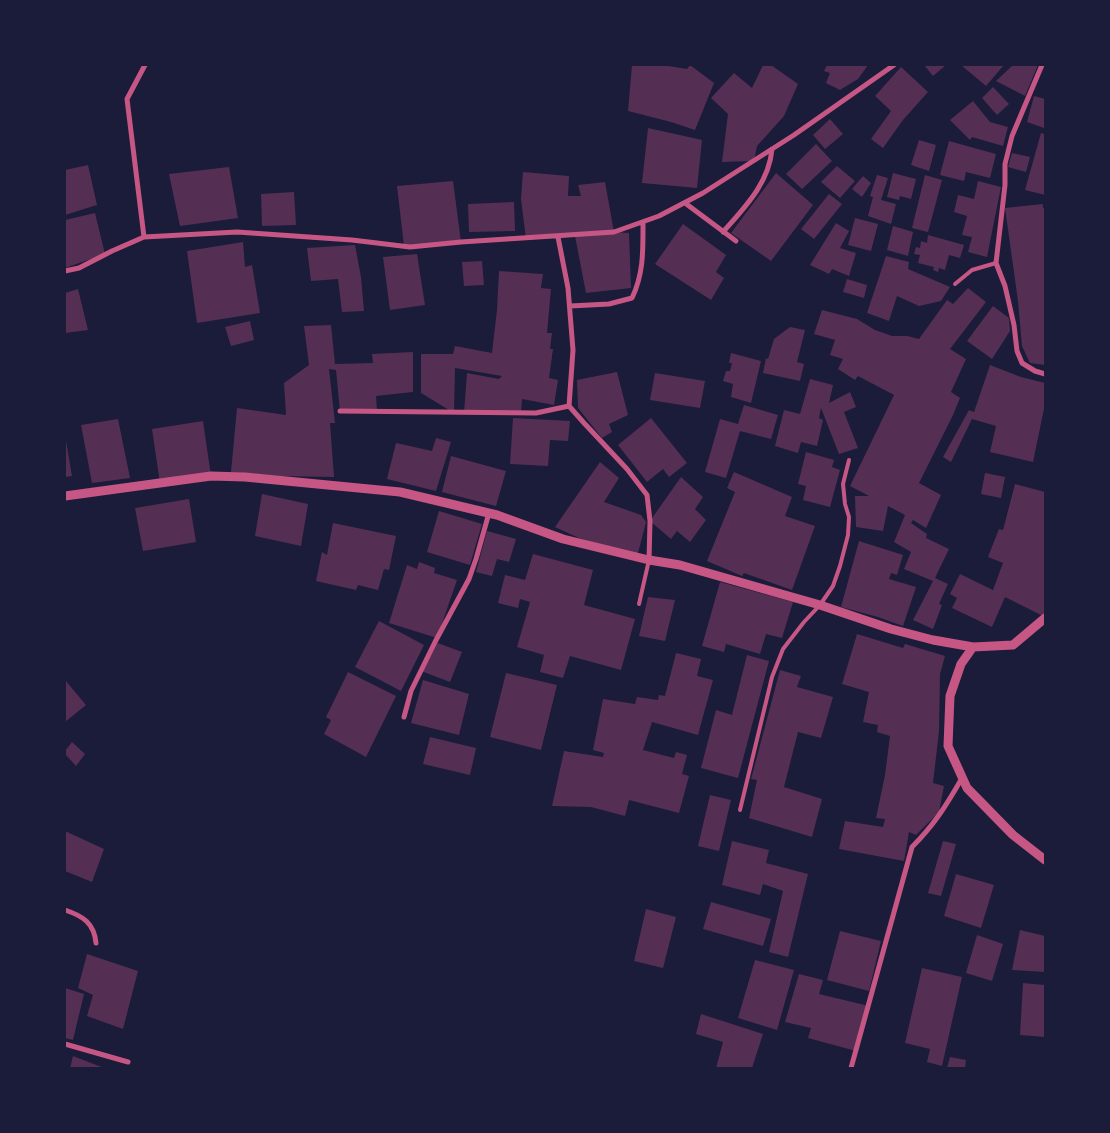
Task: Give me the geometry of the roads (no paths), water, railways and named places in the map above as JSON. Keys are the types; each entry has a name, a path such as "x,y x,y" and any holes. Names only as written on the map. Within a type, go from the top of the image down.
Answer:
{"street":[{"path":"144,237 126,99 145,65"},
{"path":"65,271 79,268 144,237 237,232 352,240 410,247 614,232 659,216 703,193 772,149 894,65"},
{"path":"1042,65 1012,136 1006,164 996,263 1005,286 1017,351 1022,363 1035,371 1045,374"},
{"path":"723,232 744,208 767,174 772,149"},
{"path":"685,203 736,242"},
{"path":"570,306 609,304 632,298 638,286 643,262 643,222"},
{"path":"558,236 570,306 573,350 570,406 627,469 647,495 650,521 649,560"},
{"path":"340,411 390,410 454,413 536,413 570,406"},
{"path":"65,496 211,476 245,477 400,492 489,513 563,539 649,560 680,565 933,640 973,647 1013,646 1045,618"},
{"path":"404,717 411,691 469,579 489,513"},
{"path":"973,647 961,664 950,696 948,746 967,788 1013,834 1045,860"},
{"path":"851,1068 912,847 927,832 943,811 962,778"},
{"path":"65,910 87,920 95,935 96,943"},
{"path":"65,1044 128,1062"}],"lane":[{"path":"956,284 972,270 996,263"},
{"path":"740,810 772,678 783,649 820,605 833,586 848,535 849,517 845,504 843,484 849,460"},
{"path":"639,604 649,560"}]}
